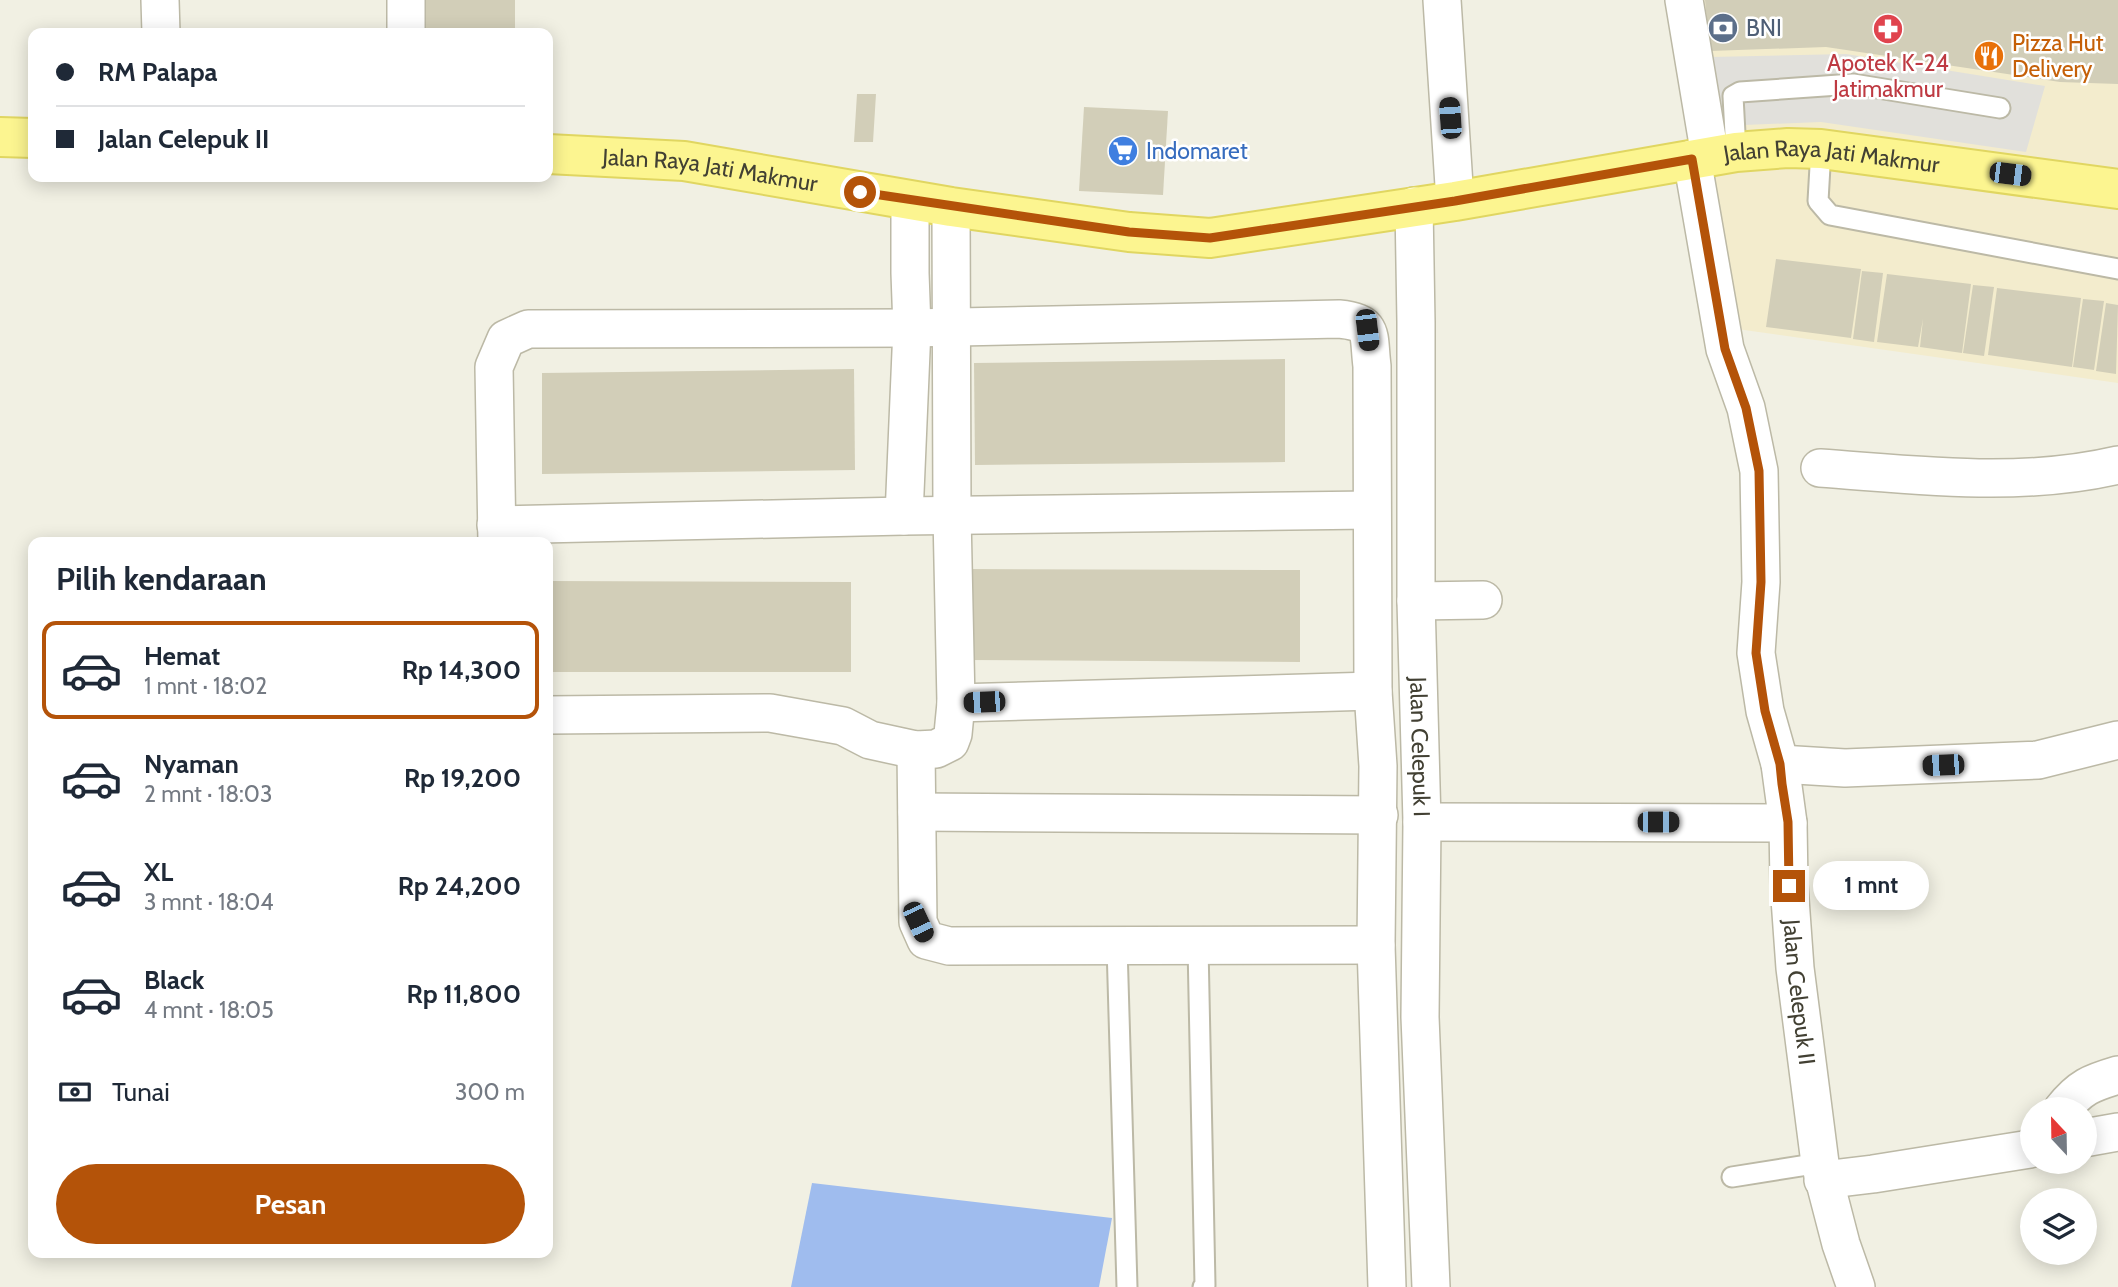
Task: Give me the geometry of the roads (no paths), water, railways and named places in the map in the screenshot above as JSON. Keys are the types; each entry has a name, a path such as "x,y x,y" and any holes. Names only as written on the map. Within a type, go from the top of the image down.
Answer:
{"main road":[{"path":"0,137 28,138"},
{"name":"Jalan Raya Jati Makmur","path":"553,154 684,161 910,201 1129,232 1210,238 1455,201 1712,156 1788,148 1821,149 2118,189"}],"street":[{"path":"160,0 161,28"},
{"path":"406,0 406,28"},
{"path":"1442,0 1455,201"},
{"name":"Jalan Celepuk II","path":"1684,0 1712,156 1725,349 1746,408 1759,471 1761,582 1756,653 1765,711 1780,764 1788,822 1795,968 1821,1171 1856,1287"},
{"path":"904,516 912,328 909,273 910,201"},
{"name":"Jalan Celepuk I","path":"1414,206 1416,601 1422,822 1420,1017 1431,1287"},
{"path":"553,715 770,713 843,726 870,740 916,750 936,749 950,742 956,703 952,515 951,207"},
{"path":"1371,510 904,516 496,534 494,367 506,339 528,329 912,328 1339,319 1357,320 1367,330 1372,366 1373,691 1379,815 1376,946 1387,1287"},
{"path":"1819,468 1969,479 2048,476 2118,465"},
{"path":"1416,601 1483,600"},
{"path":"956,703 1373,691"},
{"path":"1780,764 1845,768 2038,760 2118,740"},
{"path":"916,750 918,922 926,940 949,946 1376,946"},
{"path":"917,812 1379,815"},
{"path":"1422,822 1788,822"},
{"path":"2073,1097 2084,1087 2118,1074"},
{"path":"2097,1136 2118,1132"},
{"path":"1821,1171 1872,1174 2020,1150"}],"lane":[{"path":"1712,156 1733,96 1740,92 1853,84 2000,108"},
{"path":"1821,149 1818,201 1830,215 2118,269"},
{"path":"1117,946 1127,1287"},
{"path":"1198,946 1205,1271 1203,1287"},
{"path":"1732,1177 1821,1171"}],"water":[{"path":"812,1183 1112,1218 1099,1287 791,1287"}],"place":[{"name":"BNI","path":"1723,28"},
{"name":"Apotek K-24 Jatimakmur","path":"1888,29"},
{"name":"Pizza Hut Delivery","path":"1989,56"},
{"name":"Indomaret","path":"1123,151"}]}
